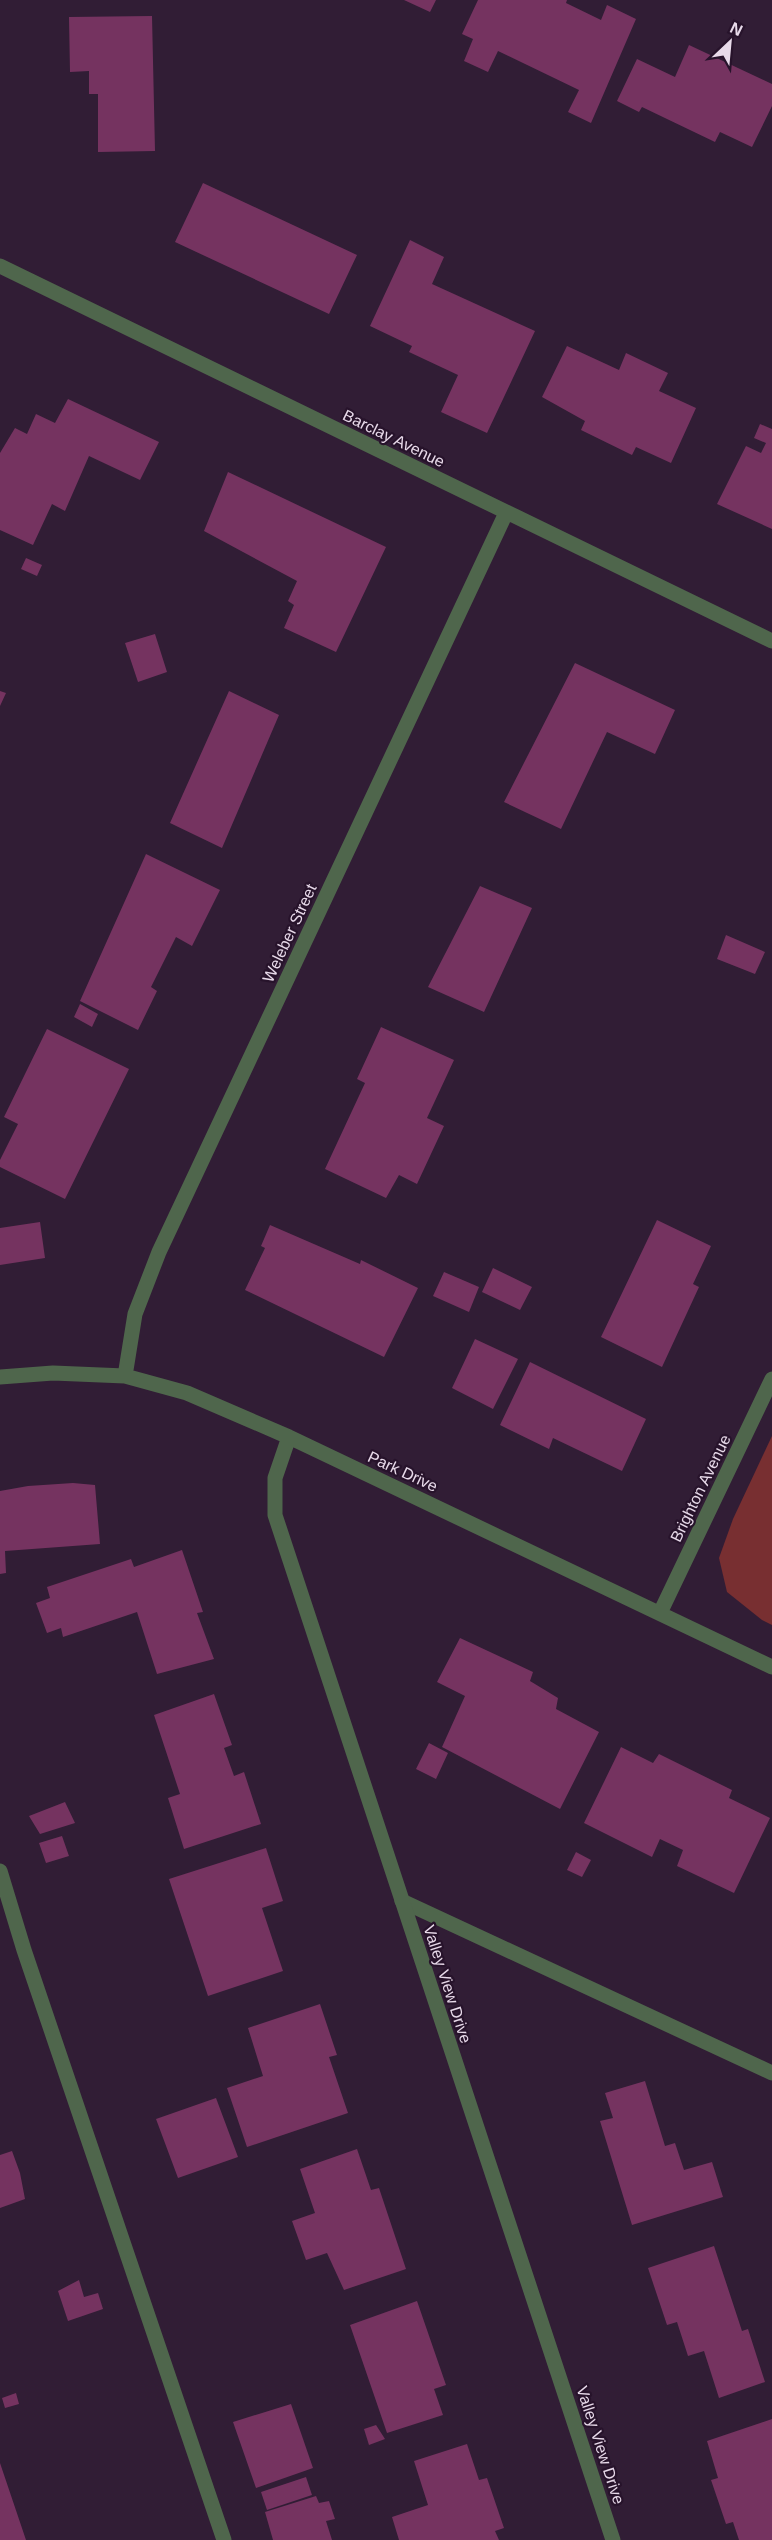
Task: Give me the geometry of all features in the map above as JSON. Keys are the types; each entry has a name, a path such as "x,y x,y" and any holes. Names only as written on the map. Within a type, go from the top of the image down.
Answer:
{"street":[{"name":"Barclay Avenue","path":"0,266 772,641"},
{"name":"Weleber Street","path":"125,1376 135,1314 159,1252 507,513"},
{"name":"Park Drive","path":"0,1377 53,1373 125,1376 188,1393 289,1437 772,1667"},
{"name":"Brighton Avenue","path":"660,1613 772,1378"},
{"name":"Valley View Drive","path":"289,1437 275,1478 275,1515 614,2540"},
{"path":"0,1871 24,1950 224,2540"},
{"path":"402,1901 772,2073"}],"shaded area":[{"path":"772,1436 772,1625 762,1620 727,1592 719,1558 733,1519"}],"building":[{"path":"404,0 436,0 430,12"},
{"path":"478,0 567,0 566,3 601,20 607,5 636,19 591,123 568,112 579,90 498,51 488,72 464,61 473,39 462,34"},
{"path":"152,16 155,151 98,152 98,94 89,94 89,71 70,72 69,17"},
{"path":"689,45 772,84 772,106 752,147 720,132 715,142 642,107 639,112 617,101 637,59 675,77"},
{"path":"203,183 357,255 329,314 175,242"},
{"path":"410,240 444,257 432,284 535,331 487,433 441,412 458,375 409,352 412,346 370,326"},
{"path":"567,346 619,370 626,353 668,373 659,391 696,408 671,463 636,447 632,455 581,430 585,421 542,397"},
{"path":"68,399 159,442 140,480 89,456 65,511 52,504 33,545 0,530 0,453 15,428 27,434 36,414 55,423"},
{"path":"760,424 772,429 772,529 717,504 746,446 761,453 766,443 754,438"},
{"path":"228,472 386,547 336,652 284,628 294,605 288,601 297,581 204,531"},
{"path":"26,558 42,565 37,576 21,569"},
{"path":"155,634 167,672 138,682 125,643"},
{"path":"575,663 675,710 655,754 607,732 561,829 504,802"},
{"path":"0,691 6,693 0,706"},
{"path":"229,691 279,715 222,848 170,823"},
{"path":"146,854 220,890 192,946 176,937 151,987 157,991 138,1030 80,1001"},
{"path":"480,886 532,908 484,1012 428,987"},
{"path":"726,935 765,952 755,974 717,959"},
{"path":"80,1004 98,1014 92,1027 74,1017"},
{"path":"381,1027 454,1060 427,1118 444,1126 417,1184 399,1175 386,1198 325,1169 365,1083 357,1079"},
{"path":"47,1029 129,1069 65,1199 0,1167 0,1160 18,1124 4,1117"},
{"path":"657,1220 711,1246 693,1284 699,1287 662,1367 601,1337"},
{"path":"40,1222 45,1258 0,1265 0,1228"},
{"path":"270,1225 360,1264 361,1260 418,1288 384,1357 245,1290 265,1248 261,1246"},
{"path":"493,1268 532,1287 520,1310 482,1292"},
{"path":"444,1272 479,1287 469,1312 433,1296"},
{"path":"475,1339 518,1359 493,1409 452,1388"},
{"path":"530,1362 646,1419 622,1471 553,1438 549,1449 500,1425"},
{"path":"73,1483 95,1485 100,1544 5,1551 6,1573 0,1574 0,1491 28,1486"},
{"path":"182,1550 203,1612 197,1613 214,1659 157,1674 137,1612 63,1637 61,1628 47,1633 36,1603 50,1598 47,1587 131,1559 134,1567"},
{"path":"460,1638 533,1672 530,1681 558,1698 556,1709 599,1732 560,1809 442,1747 465,1696 437,1682"},
{"path":"214,1694 232,1745 224,1748 234,1776 244,1772 261,1824 184,1849 168,1798 180,1794 154,1715"},
{"path":"429,1743 448,1753 436,1779 416,1769"},
{"path":"621,1747 653,1763 659,1754 732,1790 729,1798 770,1818 734,1893 677,1866 683,1850 660,1839 652,1857 584,1823"},
{"path":"65,1802 75,1823 40,1834 29,1816"},
{"path":"62,1836 69,1856 46,1863 39,1843"},
{"path":"266,1848 283,1901 262,1908 283,1971 208,1996 169,1879"},
{"path":"576,1852 591,1860 582,1877 567,1870"},
{"path":"320,2004 337,2055 329,2057 348,2113 247,2147 227,2088 263,2076 248,2028"},
{"path":"645,2081 665,2146 675,2143 684,2170 712,2162 723,2197 632,2225 600,2121 613,2118 605,2093"},
{"path":"216,2098 238,2157 178,2178 156,2119"},
{"path":"357,2149 371,2190 379,2188 406,2269 344,2290 327,2253 306,2260 292,2221 315,2213 300,2169"},
{"path":"12,2151 20,2173 25,2199 0,2208 0,2155"},
{"path":"714,2246 742,2331 748,2329 765,2382 719,2398 704,2351 688,2356 677,2322 667,2325 648,2268"},
{"path":"79,2280 84,2297 98,2293 103,2309 68,2321 58,2291"},
{"path":"417,2301 446,2385 434,2389 443,2415 387,2433 350,2325"},
{"path":"16,2393 19,2404 5,2408 2,2398"},
{"path":"291,2404 313,2468 256,2488 233,2422"},
{"path":"772,2419 772,2540 739,2540 733,2522 726,2524 711,2480 718,2478 707,2441"},
{"path":"376,2425 385,2439 369,2445 364,2429"},
{"path":"467,2444 479,2480 487,2478 504,2528 495,2531 499,2540 399,2540 392,2517 428,2505 414,2461"},
{"path":"0,2463 26,2540 0,2540"},
{"path":"306,2477 312,2495 267,2510 261,2492"},
{"path":"316,2496 319,2503 329,2501 335,2519 326,2521 332,2540 273,2540 265,2512"}]}
